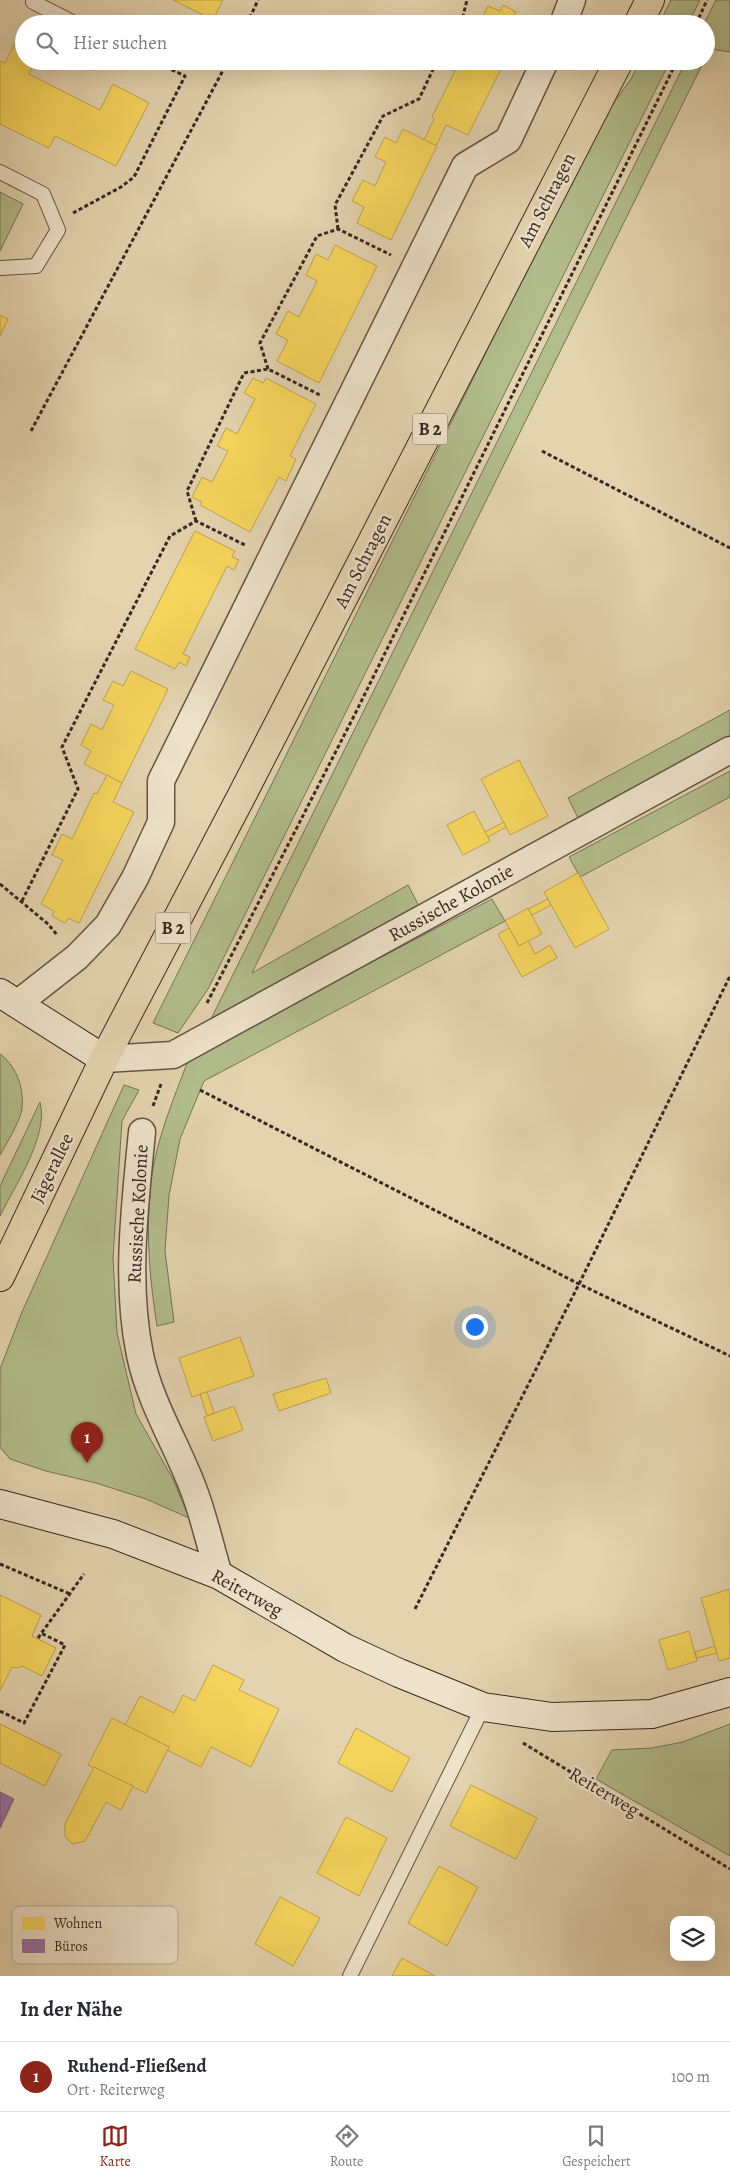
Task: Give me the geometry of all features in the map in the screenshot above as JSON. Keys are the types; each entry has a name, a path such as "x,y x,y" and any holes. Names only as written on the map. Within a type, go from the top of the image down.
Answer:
{"main road":[{"path":"642,15 650,0"},
{"name":"Am Schragen","path":"104,1059 241,797 613,70"},
{"name":"Jägerallee","path":"0,1277 104,1059"}],"street":[{"path":"566,15 572,0"},
{"path":"104,1059 9,999 77,957 108,925 135,878 161,822 161,781 465,166 508,140 541,70"},
{"name":"Russische Kolonie","path":"104,1059 173,1055 730,750"},
{"name":"Russische Kolonie","path":"142,1132 134,1219 134,1299 140,1354 158,1414 193,1488 219,1575"},
{"name":"Reiterweg","path":"0,1504 114,1534 219,1575 346,1648 399,1673 483,1707 552,1716 652,1714 730,1692"}],"lane":[{"path":"34,0 33,2 58,15"},
{"path":"0,172 43,194 58,230 36,266 0,268"},
{"path":"350,1976 483,1707"}],"path":[{"path":"251,15 258,0"},
{"path":"463,15 467,0"},
{"path":"700,15 707,0"},
{"path":"55,222 121,187 134,177 185,76 172,70"},
{"path":"31,431 223,70"},
{"path":"338,230 335,205 383,116 419,98 433,70"},
{"path":"204,1008 214,992 354,716 673,70"},
{"path":"268,369 260,342 316,236 338,230 415,267"},
{"path":"271,559 196,520 187,491 244,373 268,369 345,409"},
{"path":"542,451 730,548"},
{"path":"22,901 78,789 62,747 170,536 196,520"},
{"path":"0,884 48,924 77,957"},
{"path":"414,1609 579,1284 730,976"},
{"name":"Russische Kolonie","path":"142,1132 173,1055"},
{"path":"200,1090 579,1284 730,1356"},
{"path":"0,1564 70,1594"},
{"path":"38,1638 84,1574"},
{"path":"0,1711 24,1723 65,1645 41,1633"},
{"name":"Reiterweg","path":"522,1742 730,1869"}],"green space":[{"path":"671,0 700,0 692,15 664,15"},
{"path":"716,0 730,0 730,52 715,50 715,15 708,15"},
{"path":"636,70 666,70 208,989 178,1033 153,1023 602,119"},
{"path":"682,70 700,70 252,973 408,885 419,906 211,1019"},
{"path":"0,192 23,204 0,251"},
{"path":"730,710 730,737 579,820 568,798"},
{"path":"730,771 730,797 580,877 569,857"},
{"path":"492,899 505,921 204,1081 180,1139 169,1195 165,1251 174,1322 157,1326 152,1293 149,1243 152,1175 159,1141 189,1058"},
{"path":"0,1054 11,1065 19,1080 22,1105 17,1124 0,1155"},
{"path":"124,1085 139,1090 122,1121 113,1257 117,1333 136,1414 174,1481 189,1518 146,1499 10,1459 0,1447 0,1369 22,1312"},
{"path":"40,1102 40,1130 35,1145 22,1175 0,1216 0,1186"},
{"path":"730,1724 730,1856 596,1779 612,1750 652,1748 683,1742"}],"building: Wohnen":[{"path":"173,0 223,0 216,15 203,15"},
{"path":"503,5 516,12 514,15 484,15 488,6 500,11"},
{"path":"15,43 15,70 31,70 29,74 100,110 113,84 149,103 116,166 55,136 49,148 0,124 0,61 5,63"},
{"path":"453,70 500,70 468,135 446,125 436,146 424,140 434,119 432,117 455,71"},
{"path":"403,129 437,146 391,240 357,223 364,207 352,201 363,180 375,186 386,162 375,157 385,137 396,143"},
{"path":"335,245 377,266 319,383 277,361 288,340 276,334 288,311 299,317 317,281 306,275 316,254 328,260"},
{"path":"0,315 8,319 0,336"},
{"path":"253,378 263,383 266,378 316,404 290,456 296,459 286,481 279,477 250,532 200,505 202,502 192,497 202,477 212,482 228,451 217,446 226,428 237,434 255,399 244,393"},
{"path":"195,531 235,551 232,557 239,560 234,570 227,566 183,654 190,657 186,666 179,662 175,669 135,649"},
{"path":"131,671 168,689 122,783 84,764 91,751 81,745 91,724 102,730 114,705 103,700 113,681 123,686"},
{"path":"519,760 548,816 510,835 481,779"},
{"path":"107,775 122,783 113,802 134,812 79,923 68,918 65,923 52,916 54,911 41,904 63,860 52,855 62,834 72,839 94,793 97,794"},
{"path":"474,811 490,841 463,855 447,825"},
{"path":"504,822 506,827 488,837 485,832"},
{"path":"578,873 609,929 575,948 544,892"},
{"path":"548,899 551,905 532,915 528,909"},
{"path":"528,908 542,934 519,946 505,921"},
{"path":"509,928 519,946 528,941 535,954 550,945 557,958 522,977 498,934"},
{"path":"240,1337 254,1376 192,1397 179,1358"},
{"path":"326,1378 331,1393 279,1411 273,1394"},
{"path":"207,1392 214,1413 207,1416 200,1394"},
{"path":"234,1406 243,1430 213,1441 204,1417"},
{"path":"730,1589 730,1658 719,1661 701,1598"},
{"path":"0,1595 41,1615 32,1636 56,1648 42,1676 22,1666 12,1667 0,1691"},
{"path":"689,1631 697,1661 668,1670 659,1640"},
{"path":"715,1646 717,1653 697,1658 695,1652"},
{"path":"213,1665 244,1680 239,1690 279,1709 251,1767 211,1747 201,1767 167,1750 169,1747 125,1725 140,1696 174,1713 183,1695 195,1701"},
{"path":"112,1718 169,1747 146,1793 88,1765"},
{"path":"0,1724 61,1754 45,1786 0,1763"},
{"path":"356,1728 410,1758 392,1792 338,1763"},
{"path":"94,1767 133,1786 121,1810 106,1802 85,1841 72,1844 65,1836 65,1824"},
{"path":"471,1785 537,1818 516,1859 450,1826"},
{"path":"346,1817 387,1838 359,1896 317,1873"},
{"path":"439,1866 478,1887 447,1946 408,1923"},
{"path":"280,1897 320,1918 293,1966 255,1944"},
{"path":"402,1958 435,1976 392,1976"}],"building: Büros":[{"path":"0,1792 14,1799 0,1828"}],"place":[{"name":"Ruhend-Fließend","path":"87,1463"}]}
